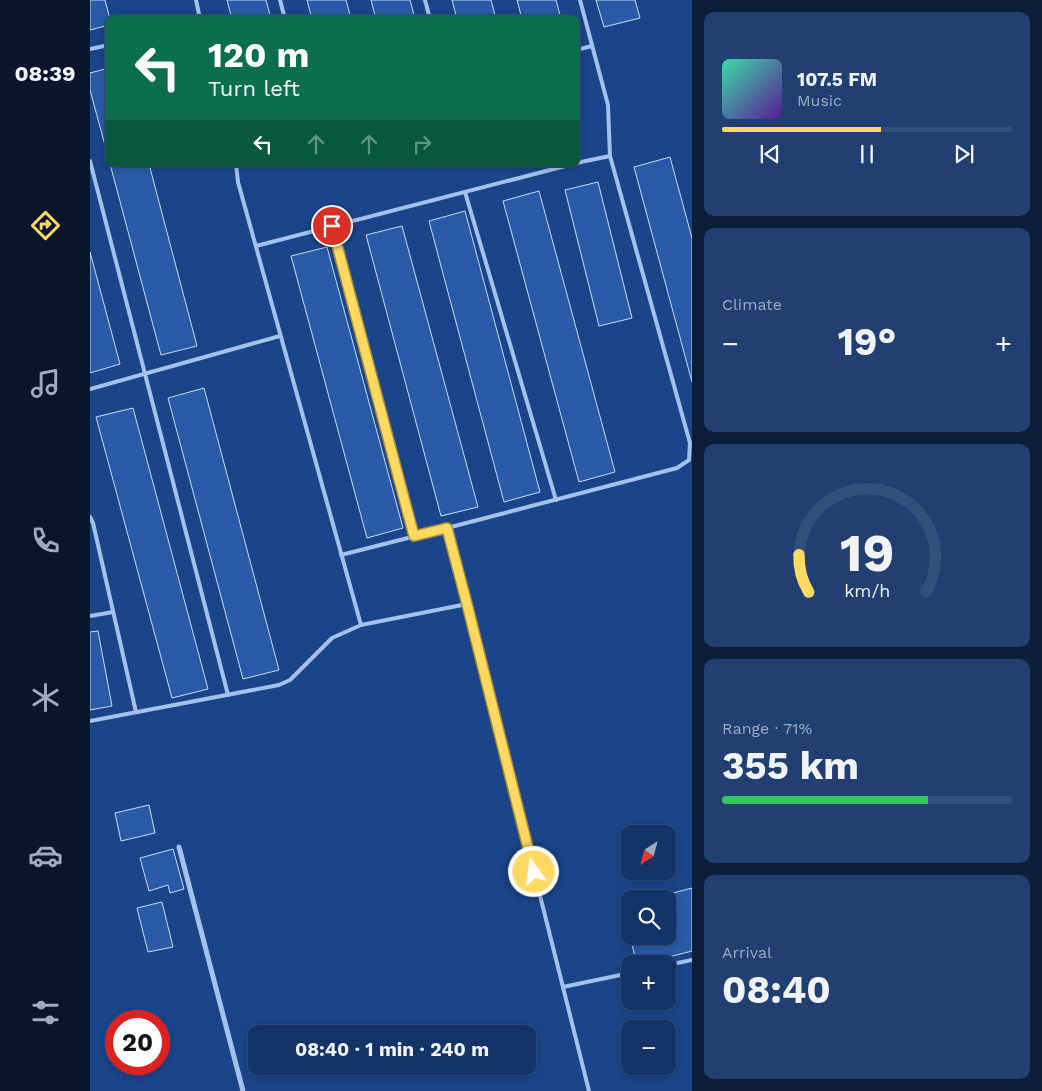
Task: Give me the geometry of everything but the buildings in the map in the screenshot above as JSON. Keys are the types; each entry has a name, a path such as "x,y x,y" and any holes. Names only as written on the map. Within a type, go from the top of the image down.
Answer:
{"street":[{"path":"180,847 243,1091"}],"lane":[{"path":"196,0 199,15"},
{"path":"280,0 284,15"},
{"path":"425,0 429,15"},
{"path":"341,554 677,468 689,460 690,443 610,156 608,105 580,0"},
{"path":"90,49 105,46"},
{"path":"580,49 592,46"},
{"path":"580,162 610,156"},
{"path":"90,161 228,695"},
{"path":"236,167 238,182 361,626"},
{"path":"256,246 561,167"},
{"path":"465,192 556,500"},
{"path":"332,226 414,536"},
{"path":"90,389 280,336"},
{"path":"90,517 93,523 136,712"},
{"path":"447,528 589,1091"},
{"path":"90,721 279,685 290,680 332,638 361,626 467,604"},
{"path":"90,616 113,612"},
{"path":"676,963 692,960"},
{"path":"563,987 621,975"}],"route":[{"path":"332,226 414,536 447,528 534,872"}]}
